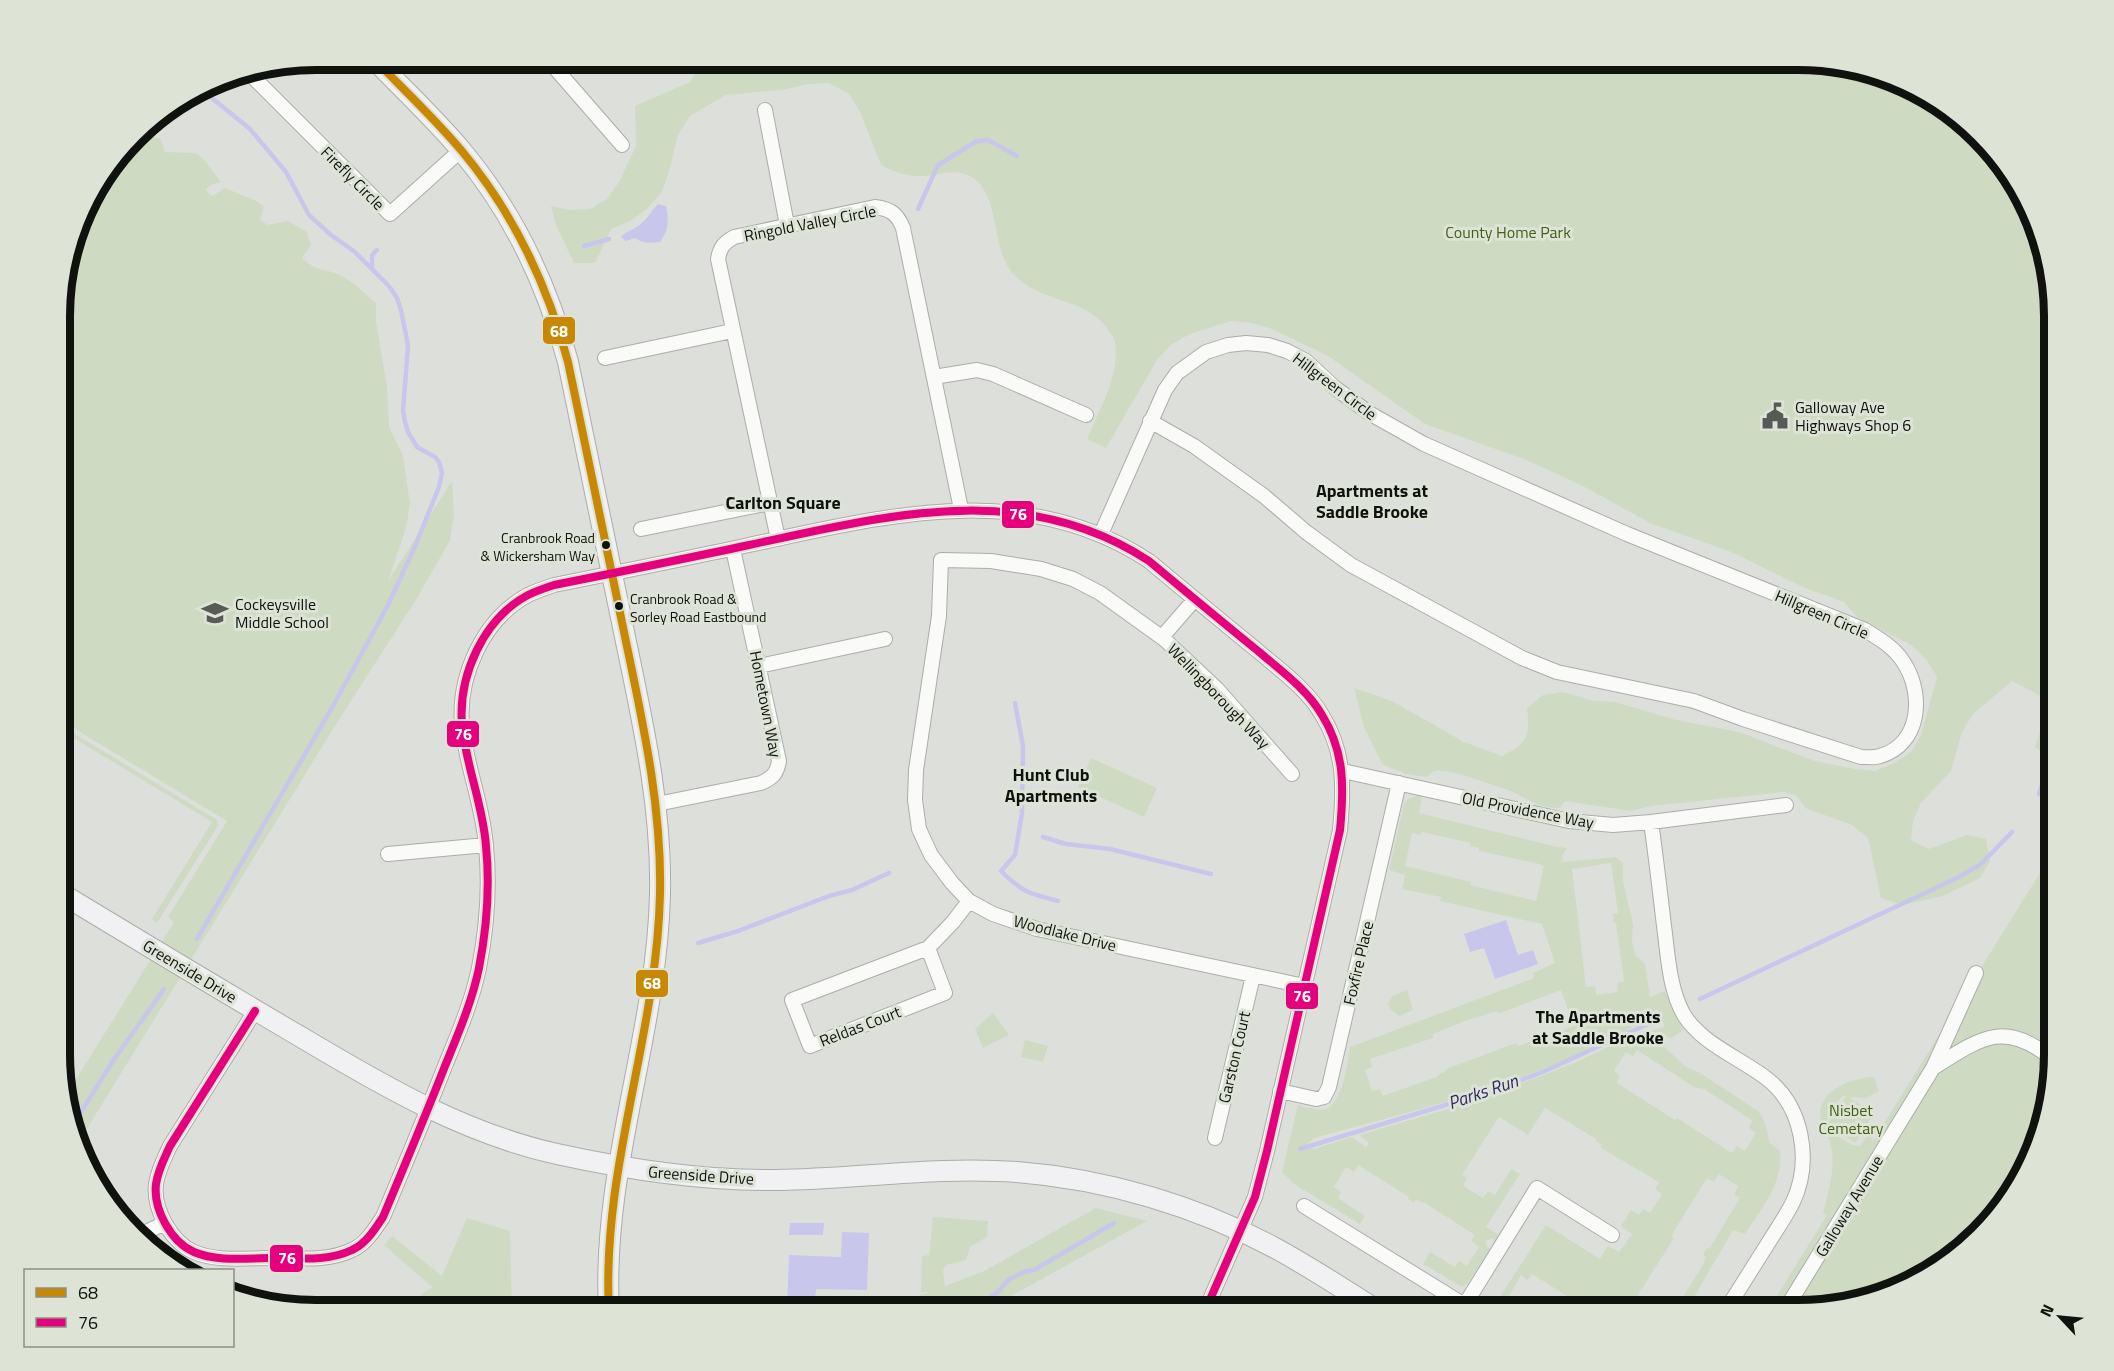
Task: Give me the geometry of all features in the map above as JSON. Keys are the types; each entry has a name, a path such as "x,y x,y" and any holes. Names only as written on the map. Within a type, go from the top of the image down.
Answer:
{"street":[{"path":"388,70 461,150 499,200 531,256 549,300 568,362 646,735 657,804 660,894 656,956 618,1167 609,1242 609,1300"},
{"path":"557,70 622,145"},
{"name":"Firefly Circle","path":"255,79 390,214 461,150"},
{"path":"765,110 787,225"},
{"name":"Ringold Valley Circle","path":"778,539 732,331 718,259 720,249 724,243 734,237 875,207 888,209 898,217 903,228 961,509"},
{"path":"605,358 732,331"},
{"name":"Hillgreen Circle","path":"1101,534 1150,421 1165,390 1177,373 1206,352 1228,345 1246,343 1268,345 1287,351 1306,361 1334,387 1369,413 1424,444 1627,534 1865,630 1888,644 1911,674 1917,694 1918,709 1912,725 1904,740 1893,751 1878,757 1861,757 1694,701 1557,672 1522,658 1351,565 1238,477 1194,446 1150,421"},
{"path":"934,377 970,371 985,372 1086,415"},
{"path":"641,530 770,503"},
{"path":"255,1011 170,1146 160,1167 156,1187 158,1205 165,1223 180,1243 194,1252 216,1258 327,1259 354,1249 371,1235 383,1217 467,1010 479,969 486,927 488,888 486,845 462,726 462,697 478,647 488,629 507,610 528,595 554,585 874,519 961,509 1007,511 1059,520 1101,534 1149,561 1300,687 1322,715 1336,746 1342,771 1343,801 1340,830 1255,1197 1210,1300"},
{"name":"Hometown Way","path":"657,804 761,783 772,778 777,770 779,761 733,549"},
{"name":"Wellingborough Way","path":"941,560 991,561 1041,569 1073,579 1100,593 1162,638 1217,689 1292,774"},
{"name":"Woodlake Drive","path":"941,560 939,616 916,770 915,800 919,829 931,855 952,883 969,901 1001,917 1037,929 1304,986"},
{"path":"1162,638 1195,599"},
{"path":"759,666 885,639"},
{"name":"Old Providence Way","path":"1342,771 1569,821 1613,825 1786,805"},
{"name":"Foxfire Place","path":"1280,1091 1316,1099 1324,1097 1329,1087 1399,783"},
{"path":"1652,822 1670,972 1683,1012 1693,1027 1708,1040 1768,1079 1784,1094 1794,1111 1800,1133 1801,1176 1793,1202 1733,1300"},
{"path":"388,854 486,845"},
{"name":"Greenside Drive","path":"70,899 387,1088 465,1124 521,1144 618,1167 683,1176 758,1180 952,1170 1021,1172 1085,1181 1196,1213 1241,1231 1296,1260 1360,1300"},
{"name":"Reldas Court","path":"928,948 945,993 810,1046 792,1000 928,948 969,901"},
{"name":"Galloway Avenue","path":"1792,1300 1933,1068 1976,973"},
{"name":"Garston Court","path":"1215,1138 1253,976"},
{"path":"1933,1068 1980,1039 2005,1035 2031,1044 2044,1053"},
{"path":"1472,1300 1537,1188 1612,1235"},
{"path":"1304,1206 1453,1300"},
{"path":"147,1232 165,1223"}],"green space":[{"name":"County Home Park","path":"697,70 1798,70 1861,79 1892,89 1920,103 1947,121 1982,154 2011,194 2025,222 2035,253 2043,300 2044,698 2012,681 1973,714 1962,732 1951,771 1921,803 1913,821 1911,840 1929,849 1967,835 1986,839 1990,861 1980,878 1943,896 1902,905 1881,898 1868,838 1852,825 1805,808 1797,796 1784,792 1651,806 1631,811 1565,801 1560,808 1536,804 1510,791 1457,774 1440,770 1434,771 1427,777 1406,774 1382,764 1364,727 1354,688 1392,701 1464,742 1502,756 1517,747 1525,738 1528,725 1527,708 1543,695 1563,692 1594,701 1615,702 1676,720 1739,732 1815,761 1875,771 1911,752 1921,735 1937,677 1926,659 1911,645 1857,617 1844,602 1805,588 1729,551 1652,524 1581,485 1524,459 1425,424 1328,356 1272,329 1252,323 1231,321 1190,334 1172,344 1157,360 1106,448 1087,439 1112,380 1116,355 1115,342 1109,331 1089,312 1039,292 1016,277 1003,256 987,194 975,180 965,174 955,172 925,176 909,175 895,172 881,165 860,112 849,94 829,83 726,95 690,116 678,135 661,193 647,209 630,221 611,229 595,263 574,263 556,225 551,206 570,210 590,209 607,199 619,182 636,146 635,106 690,82"},
{"name":"Cockeysville Middle School","path":"149,137 161,139 165,152 196,153 204,160 221,182 206,189 209,194 213,196 225,188 264,206 260,220 268,225 287,221 306,231 311,245 302,258 313,266 346,279 376,303 376,322 387,387 389,427 403,456 410,504 406,528 388,581 452,481 454,515 450,540 419,595 338,721 84,1134 73,1085 174,922 168,917 227,821 70,726 70,316 75,269 89,222 103,194 121,167"},
{"name":"County Home Park","path":"2044,719 2044,755 2035,747"},
{"path":"70,731 217,820 216,829 157,923 152,919 212,822 70,736"},
{"path":"1091,758 1157,788 1144,817 1078,787"},
{"path":"1419,795 1422,797 1419,813 1567,848 1562,856 1563,862 1616,857 1623,863 1623,881 1633,925 1632,940 1635,955 1645,964 1650,997 1665,991 1684,1030 1671,1038 1665,1036 1661,1044 1686,1067 1700,1073 1758,1111 1766,1127 1770,1143 1780,1151 1778,1174 1770,1195 1745,1234 1733,1230 1692,1300 1681,1300 1703,1265 1706,1257 1703,1255 1707,1248 1709,1249 1740,1198 1734,1194 1738,1186 1719,1174 1714,1182 1707,1178 1676,1228 1672,1236 1674,1238 1638,1295 1643,1300 1573,1300 1532,1274 1528,1280 1521,1275 1509,1296 1515,1300 1498,1300 1546,1225 1600,1259 1608,1246 1619,1252 1632,1234 1621,1226 1631,1210 1639,1215 1643,1209 1650,1213 1662,1194 1655,1189 1659,1182 1601,1148 1602,1145 1595,1141 1596,1139 1545,1108 1528,1135 1499,1117 1462,1175 1467,1178 1463,1186 1483,1198 1488,1191 1495,1195 1511,1169 1520,1174 1486,1227 1499,1235 1495,1243 1493,1238 1485,1241 1490,1249 1468,1283 1462,1287 1423,1264 1430,1252 1455,1267 1459,1261 1467,1266 1479,1247 1471,1241 1475,1235 1425,1203 1416,1200 1414,1203 1408,1199 1409,1197 1358,1165 1354,1172 1346,1167 1334,1187 1341,1192 1338,1198 1365,1216 1360,1224 1294,1184 1282,1172 1298,1105 1319,1110 1332,1105 1340,1091 1350,1047 1534,978 1533,973 1555,963 1542,924 1440,901 1441,897 1402,889 1405,875 1389,870 1404,804 1408,799","holes":["1422,832 1471,843 1470,846 1479,848 1479,851 1544,866 1536,901 1405,866 1412,833 1420,835","1611,863 1618,913 1613,914 1624,981 1617,983 1618,992 1596,995 1595,986 1586,987 1572,869","1561,990 1574,1026 1518,1046 1516,1043 1446,1069 1439,1076 1383,1096 1380,1089 1372,1091 1365,1070 1372,1067 1370,1059 1433,1038 1433,1034 1462,1022 1497,1011 1498,1014","1657,1009 1665,1027 1631,1036 1574,1063 1482,1099 1359,1135 1369,1143 1366,1147 1352,1137 1314,1149 1307,1145 1314,1138 1469,1095 1545,1068 1619,1035","1637,1050 1694,1087 1704,1089 1753,1121 1749,1128 1756,1133 1745,1151 1737,1146 1732,1153 1617,1083 1620,1076 1614,1071 1626,1052 1633,1056"]},
{"name":"Nisbet Cemetary","path":"2044,866 2043,1071 2035,1118 2025,1149 2011,1178 1993,1204 1960,1239 1920,1268 1892,1282 1845,1296 1814,1300 1774,1300 1827,1215 1823,1214 1833,1163 1831,1146 1820,1119 1821,1106 1825,1098 1839,1087 1874,1077 1879,1091 1866,1098 1849,1097 1874,1114 1855,1143 1827,1125 1827,1129 1852,1145 1860,1146 1869,1134 1873,1141","holes":["1843,1096 1846,1096 1827,1124 1833,1107"]},
{"path":"1407,990 1413,1010 1400,1016 1388,1005 1392,996"},
{"path":"993,1013 1009,1035 983,1048 975,1029"},
{"path":"1025,1040 1048,1046 1043,1062 1021,1057"},
{"path":"1096,1208 1147,1221 1004,1300 904,1300 931,1292 921,1292 922,1256 929,1255 933,1217 988,1221 987,1237 970,1247 966,1260 946,1265 943,1271 945,1286 984,1271"},
{"path":"467,1218 510,1231 512,1300 414,1300 432,1287 384,1245 392,1236 442,1276"}],"water":[{"path":"658,204 666,206 668,216 667,229 660,242 650,243 635,238 626,241 621,237 642,223"},
{"path":"1506,920 1518,955 1533,950 1538,964 1495,979 1484,948 1470,952 1464,934"},
{"path":"790,1223 824,1223 823,1235 789,1235"},
{"path":"842,1232 869,1233 867,1290 816,1289 815,1300 787,1300 789,1255 841,1257"}],"waterway":[{"path":"197,939 333,706 388,605 416,544 439,487 442,473 435,457 417,447 405,422 403,411 408,345 397,298 389,286 355,252 309,215 286,172 250,129 209,96"},
{"path":"918,209 938,165 977,141 988,140 1017,156"},
{"path":"584,246 609,239"},
{"path":"372,269 372,255 377,250"},
{"path":"1015,703 1023,746 1022,813 1015,855 1001,871 1027,891 1058,901"},
{"path":"2039,794 2044,779"},
{"name":"Parks Run","path":"1700,999 1959,877 1981,864 2012,832"},
{"path":"1043,837 1066,844 1110,849 1211,874"},
{"path":"698,943 738,931 829,896 852,890 889,873"},
{"path":"78,1116 113,1061 164,989"},
{"name":"Parks Run","path":"1300,1149 1495,1090 1545,1071 1661,1018"},
{"name":"Parks Run","path":"986,1300 998,1292 1008,1280 1034,1270 1114,1223"}],"transit line":[{"name":"68","path":"385,70 461,150 497,198 526,250 550,304 568,362 650,762 660,861 657,947 650,999 613,1206 609,1300"},
{"name":"76","path":"255,1011 170,1146 156,1184 157,1204 165,1224 178,1241 203,1255 232,1259 302,1259 342,1254 362,1244 383,1217 460,1030 476,981 486,922 487,861 482,816 464,740 462,706 469,669 486,634 498,619 512,605 528,595 554,585 851,524 902,515 953,511 1003,512 1052,519 1101,535 1149,561 1293,680 1322,715 1330,729 1339,757 1342,785 1340,830 1267,1151 1255,1197 1210,1300"}],"place":[{"name":"Galloway Ave Highways Shop 6","path":"1775,416"},
{"name":"Cranbrook Road & Wickersham Way","path":"606,545"},
{"name":"Cranbrook Road & Sorley Road Eastbound","path":"619,606"},
{"name":"Cockeysville Middle School","path":"215,613"}],"district":[{"name":"Apartments at Saddle Brooke","path":"1372,501"},
{"name":"Carlton Square","path":"783,503"},
{"name":"Hunt Club Apartments","path":"1051,785"},
{"name":"The Apartments at Saddle Brooke","path":"1598,1027"}]}
